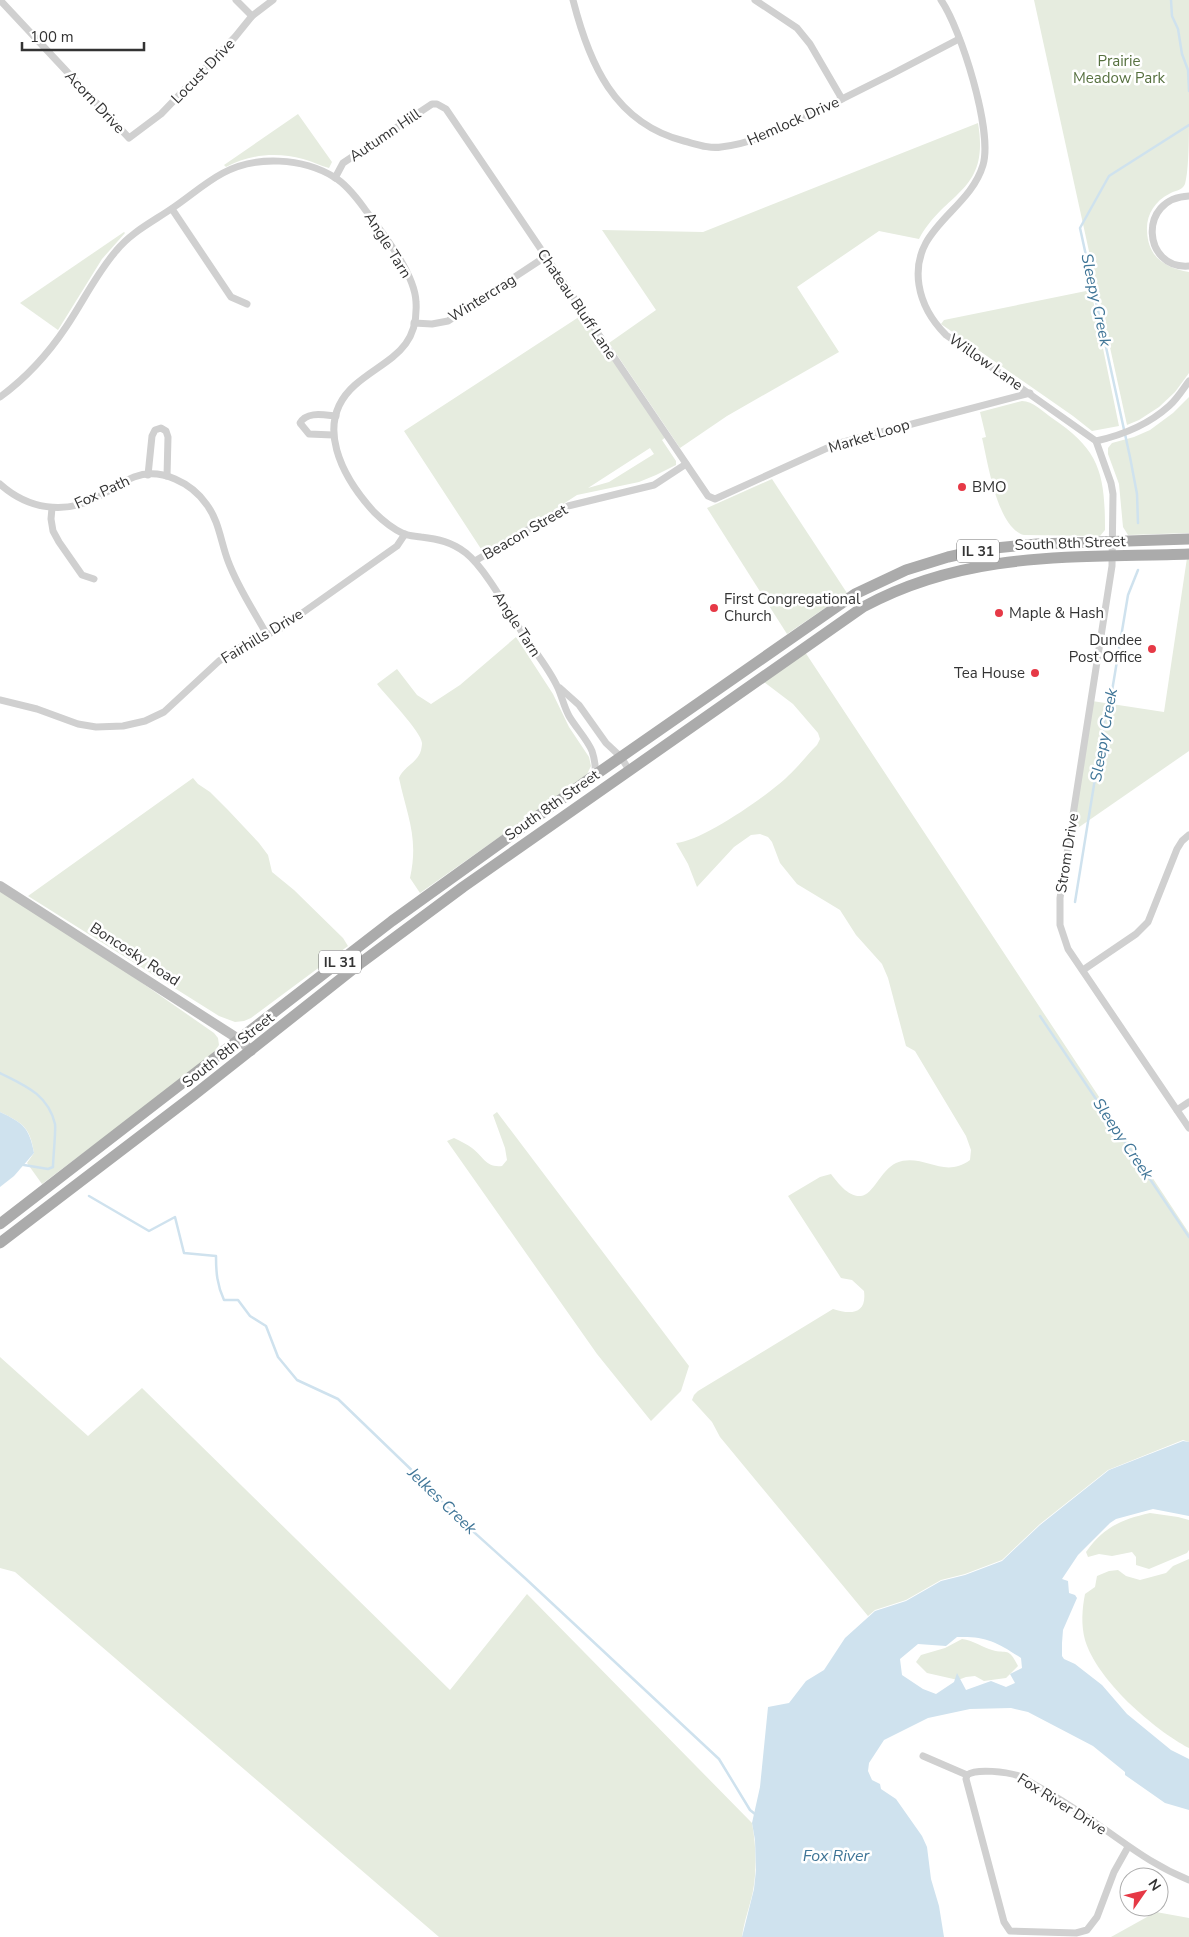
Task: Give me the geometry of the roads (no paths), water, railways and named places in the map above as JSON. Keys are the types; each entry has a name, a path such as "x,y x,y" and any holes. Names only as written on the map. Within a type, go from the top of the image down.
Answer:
{"main road":[{"name":"South 8th Street","path":"0,1224 392,921 595,775 834,608 866,588 906,570 948,557 1002,547 1189,539"},
{"name":"South 8th Street","path":"0,1243 463,886 848,616 897,590 946,572 1005,561 1189,554"}],"street":[{"name":"Acorn Drive","path":"0,0 129,138"},
{"path":"236,0 252,16"},
{"name":"Locust Drive","path":"129,138 161,114 235,37 252,16 273,0"},
{"name":"Hemlock Drive","path":"573,0 588,51 608,88 647,126 679,140 712,147 738,144 786,126 959,39"},
{"path":"755,0 797,28 810,44 842,99"},
{"name":"Willow Lane","path":"941,0 959,39 977,100 984,144 984,157 981,171 974,183 935,227 922,250 918,268 919,288 927,310 938,327 946,335 1096,441"},
{"name":"Autumn Hill","path":"336,178 344,163 432,104 442,105"},
{"name":"Chateau Bluff Lane","path":"442,105 708,496 715,499"},
{"name":"Angle Tarn","path":"0,397 38,363 58,340 116,250 136,232 224,172 255,163 271,161 292,163 336,178 354,194 406,268 416,301 414,323 409,338 400,352 356,384 346,394 333,424 333,435 338,457 363,498 385,522 405,534 438,538 454,545 475,561 558,686 579,705 606,743 621,757 629,770"},
{"path":"1189,196 1171,200 1163,206 1156,214 1152,223 1152,233 1154,244 1166,260 1175,265 1189,266"},
{"path":"172,208 231,297 248,304"},
{"name":"Wintercrag","path":"414,323 432,324 448,320 545,257"},
{"path":"1112,542 1111,483 1096,441 1111,438 1143,425 1170,405 1189,381"},
{"name":"Market Loop","path":"715,499 836,444 1030,393"},
{"path":"333,435 309,434 300,423 303,418 309,415 336,416"},
{"path":"148,475 152,436 155,430 161,428 166,431 168,437 167,476"},
{"name":"Beacon Street","path":"475,561 568,506 654,485 686,464"},
{"name":"Fox Path","path":"0,484 21,500 52,508 77,506 136,476 167,476 181,481 192,488 208,505 216,521 236,579 267,635"},
{"path":"52,508 51,520 53,531 59,542 82,575 94,579"},
{"name":"Fairhills Drive","path":"0,700 37,709 78,724 96,727 123,726 145,721 164,712 219,661 239,648 281,628 397,546 405,534"},
{"name":"Strom Drive","path":"1112,542 1112,556 1101,642 1059,910 1060,925 1064,940 1083,970 1189,1128"},
{"name":"Angle Tarn","path":"558,686 567,713 591,749 596,764 595,775"},
{"path":"1083,970 1136,934 1148,922 1177,850 1182,841 1189,835"},
{"name":"Boncosky Road","path":"0,886 240,1040 251,1051"},
{"path":"1177,1110 1189,1102"},
{"path":"923,1756 967,1775 966,1779 1004,1922 1010,1931 1079,1933 1088,1929 1099,1913 1114,1872 1128,1847"},
{"name":"Fox River Drive","path":"967,1775 973,1772 996,1772 1019,1776 1090,1819 1164,1870 1189,1880"}],"water":[{"path":"0,1112 24,1127 30,1137 34,1153 14,1176 0,1187"},
{"name":"Fox River","path":"1183,1441 1189,1442 1189,1516 1153,1509 1116,1519 1078,1555 1062,1579 1068,1581 1069,1593 1077,1598 1063,1630 1062,1656 1102,1685 1127,1714 1171,1750 1189,1759 1189,1810 1165,1803 1125,1775 1125,1772 1093,1746 1028,1712 1011,1708 970,1709 928,1718 884,1740 869,1763 868,1771 872,1780 880,1784 881,1789 896,1799 922,1836 927,1847 931,1879 939,1906 944,1937 742,1937 754,1889 756,1870 755,1840 752,1823 760,1787 768,1707 789,1703 806,1681 824,1670 845,1638 875,1611 906,1601 941,1581 965,1575 1002,1561 1040,1525 1109,1470","holes":["957,1637 991,1641 1021,1658 1022,1668 1010,1674 1015,1683 1006,1687 991,1681 966,1690 957,1673 954,1682 936,1694 923,1689 902,1675 900,1659 918,1644 946,1646"]}],"waterway":[{"name":"Sleepy Creek","path":"1171,0 1172,16 1178,29 1182,54 1188,70 1189,91"},
{"name":"Sleepy Creek","path":"1138,523 1137,494 1130,457 1080,228 1109,176 1189,125"},
{"name":"Sleepy Creek","path":"1075,902 1105,717 1111,697 1128,595 1138,570"},
{"name":"Sleepy Creek","path":"1040,1016 1189,1237"},
{"path":"0,1073 26,1086 41,1098 52,1114 55,1124 53,1167 48,1169 24,1165"},
{"name":"Jelkes Creek","path":"89,1196 149,1231 175,1217 184,1253 216,1256 217,1278 224,1300 238,1300 250,1316 266,1326 278,1357 297,1380 338,1399 423,1481 456,1516 719,1759 750,1810 755,1814"}],"place":[{"name":"BMO","path":"962,487"},
{"name":"First Congregational Church","path":"714,608"},
{"name":"Maple & Hash","path":"999,613"},
{"name":"Dundee Post Office","path":"1152,649"},
{"name":"Tea House","path":"1035,673"}],"park label":[{"name":"Prairie Meadow Park","path":"1119,70"}]}
